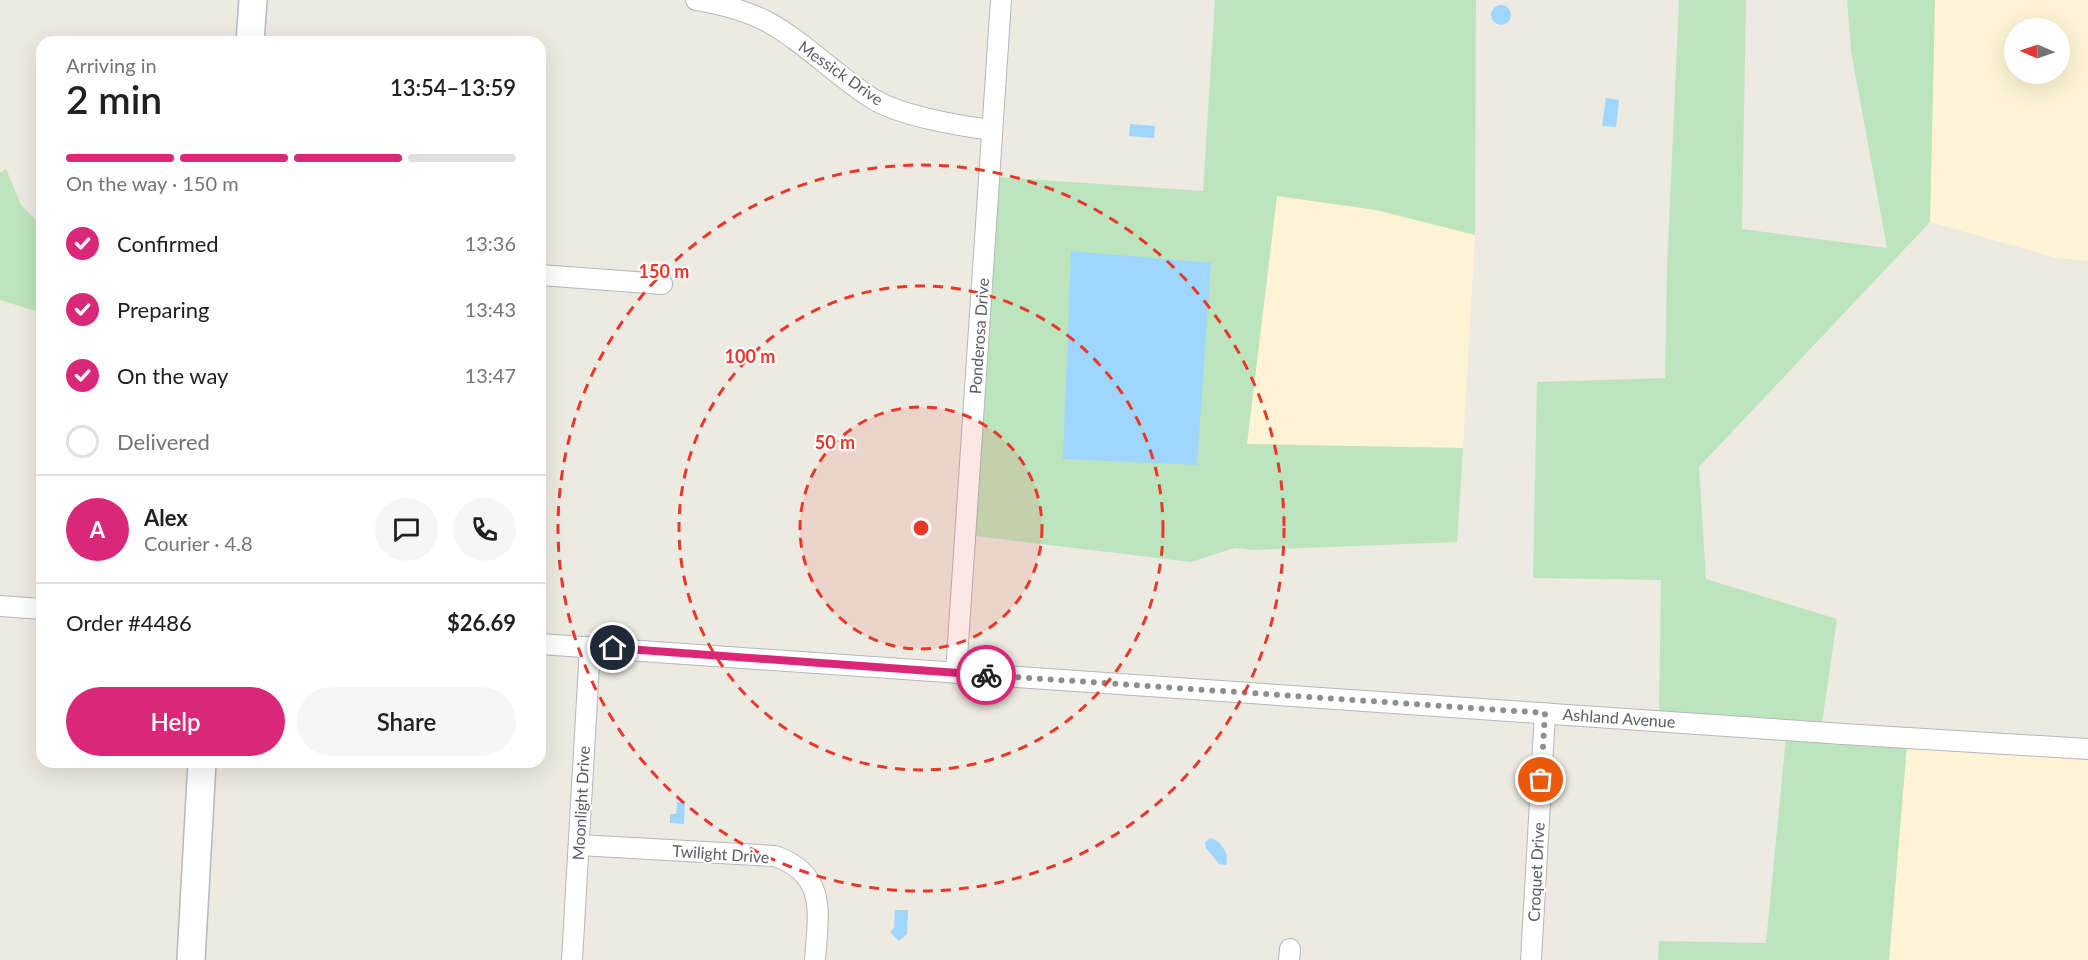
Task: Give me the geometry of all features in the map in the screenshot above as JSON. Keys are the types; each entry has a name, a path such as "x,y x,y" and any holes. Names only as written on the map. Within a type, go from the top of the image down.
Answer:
{"street":[{"path":"250,36 253,0"},
{"name":"Messick Drive","path":"696,0 736,9 766,21 793,38 875,100 894,109 965,127 993,130"},
{"name":"Ponderosa Drive","path":"956,673 1001,0"},
{"path":"546,275 662,284"},
{"path":"0,606 36,609"},
{"name":"Ashland Avenue","path":"546,644 2088,749"},
{"name":"Moonlight Drive","path":"572,960 590,647"},
{"name":"Croquet Drive","path":"1531,960 1545,713"},
{"path":"190,960 202,768"},
{"name":"Twilight Drive","path":"579,845 775,856 790,862 802,871 812,884 817,897 819,909 815,960"}],"shaded area":[{"path":"1935,0 2088,0 2088,261 2057,258 1930,222"},
{"path":"1277,196 1376,210 1475,235 1463,448 1247,444"},
{"path":"1907,745 2088,757 2088,960 1889,960"}],"green space":[{"path":"1215,0 1476,0 1475,235 1376,210 1277,196 1247,444 1463,448 1457,542 1253,550 1235,548 1191,562 975,536 999,177 1203,191"},
{"path":"1679,0 1746,0 1742,229 1887,248 1851,51 1847,0 1935,0 1930,222 1699,467 1706,579 1837,619 1822,723 1659,712 1661,580 1533,578 1537,382 1665,378 1667,269"},
{"path":"6,169 21,205 36,220 36,311 0,300 0,173"},
{"path":"1786,737 1907,745 1889,960 1658,960 1659,941 1766,943"}],"water":[{"path":"1501,5 1508,8 1511,15 1508,22 1501,25 1494,22 1491,15 1494,8"},
{"path":"1606,98 1619,100 1616,127 1602,126"},
{"path":"1130,124 1155,126 1154,138 1129,136"},
{"path":"1071,251 1211,263 1197,465 1063,459"},
{"path":"677,802 685,802 684,824 670,823 670,814 676,814"},
{"path":"1211,838 1224,849 1227,857 1226,865 1219,864 1206,848 1205,842"},
{"path":"895,910 908,910 907,934 899,941 890,932 894,928"}],"way so far":[{"path":"986,675 1545,713 1541,780"}],"route":[{"path":"613,648 986,675"}]}
